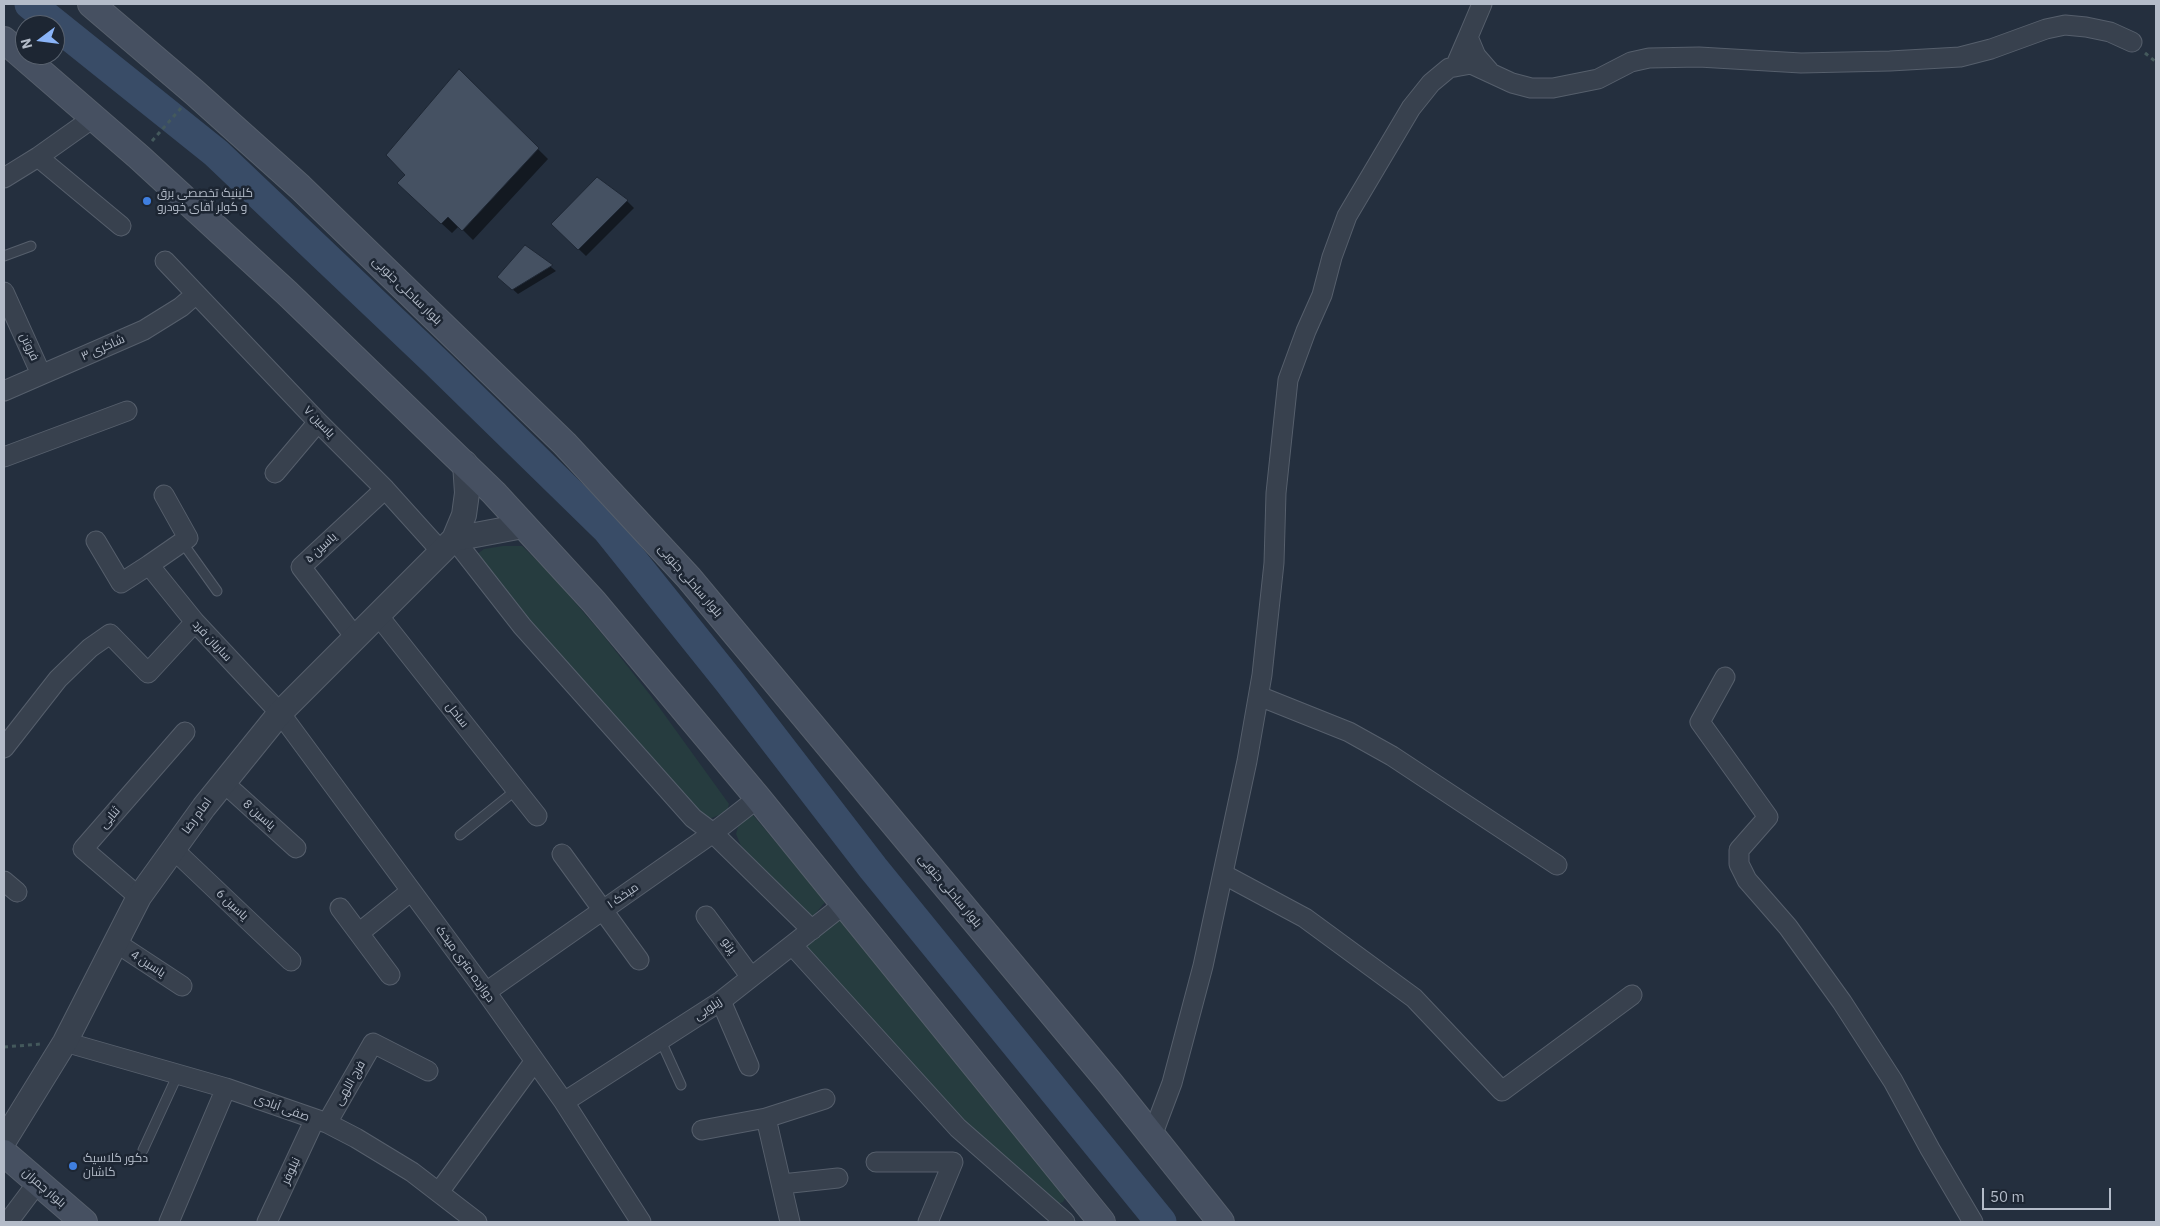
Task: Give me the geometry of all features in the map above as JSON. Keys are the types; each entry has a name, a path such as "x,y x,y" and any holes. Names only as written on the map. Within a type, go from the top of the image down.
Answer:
{"main road":[{"name":"بلوار ساحلی جنوبی","path":"91,4 194,92 300,188 558,437 683,571 1152,1136 1221,1222"},
{"path":"4,40 139,157 287,293 465,463 594,602 758,798 1102,1222"},
{"name":"بلوار چمران","path":"4,1153 60,1222"},
{"name":"بلوار چمران","path":"4,1176 32,1189 84,1222"}],"street":[{"path":"1455,67 1482,4"},
{"path":"1152,1136 1172,1083 1204,966 1259,696 1274,563 1276,493 1288,380 1306,330 1322,295 1332,257 1347,216 1411,108 1432,83 1449,68 1471,64 1512,83 1531,88 1553,88 1598,79 1631,62 1649,58 1699,57 1801,63 1960,57 1991,49 2046,29 2065,25 2086,26 2110,32 2132,42"},
{"path":"1468,37 1476,56 1490,72"},
{"path":"4,178 38,157 93,118"},
{"path":"38,157 121,226"},
{"name":"یاسین ۷","path":"165,260 384,489 447,544 693,818 713,833 812,930"},
{"name":"شاکری ۳","path":"4,391 144,330 181,307 196,294"},
{"name":"فروتن","path":"5,297 41,374"},
{"path":"4,457 127,411"},
{"path":"275,473 318,422"},
{"path":"447,544 464,515 467,493 465,463"},
{"name":"یاسین ۵","path":"355,637 301,567 384,489"},
{"path":"96,541 121,583 149,565 188,538 164,495"},
{"path":"447,544 523,526"},
{"name":"امام رضا","path":"4,1141 65,1042 139,897 223,782 280,713 447,544"},
{"name":"ساربان فرد","path":"149,565 194,622 280,713"},
{"name":"ساحل","path":"377,614 537,816"},
{"path":"4,748 58,679 90,648 110,634 148,673 194,622"},
{"path":"1724,677 1700,722 1768,817 1739,850 1739,864 1747,880 1788,926 1842,1002 1893,1081 1930,1149 1974,1222"},
{"path":"1259,696 1349,732 1392,756 1557,865"},
{"name":"دوازده متری میخک","path":"280,713 486,992 564,1102 641,1222"},
{"name":"ثنایی","path":"139,897 83,849 184,732"},
{"name":"یاسین 8","path":"223,782 296,848"},
{"name":"میخک ۱","path":"486,992 713,833 758,798"},
{"name":"یاسین 6","path":"173,850 291,961"},
{"path":"562,854 639,960"},
{"path":"1223,874 1304,918 1414,998 1502,1091 1632,995"},
{"path":"359,934 411,891"},
{"name":"زیلویی","path":"564,1102 661,1041 720,1001 844,905"},
{"path":"340,908 390,975"},
{"name":"پرتو","path":"706,916 751,977"},
{"name":"یاسین 4","path":"115,942 182,986"},
{"path":"793,946 958,1128 1065,1222"},
{"path":"720,1001 749,1066"},
{"name":"صفی آبادی","path":"65,1042 226,1088 321,1121 384,1154 439,1192 477,1222"},
{"name":"فرج اللهی","path":"321,1121 373,1043 428,1071"},
{"path":"439,1192 534,1062"},
{"path":"169,1222 226,1088"},
{"path":"702,1130 766,1118 825,1099"},
{"path":"766,1118 790,1222"},
{"name":"نیلوفر","path":"267,1222 321,1121"},
{"path":"876,1162 953,1162 928,1222"},
{"path":"782,1184 838,1178"},
{"path":"8,1222 32,1189"},
{"path":"1074,1222 1078,1193"}],"lane":[{"path":"4,256 31,246"},
{"path":"182,542 217,591"},
{"path":"460,835 516,790"},
{"path":"661,1041 681,1085"},
{"path":"143,1150 178,1074"}],"path":[{"path":"139,157 194,92"},
{"path":"4,1047 65,1042"}],"green space":[{"path":"522,546 549,572 603,635 651,696 729,804 727,812 701,822 473,557 484,549"},
{"path":"752,814 826,901 810,920 741,846 736,834 738,827"},
{"path":"840,919 1066,1196 1063,1202 1055,1205 966,1122 805,946"}],"building":[{"path":"459,69 539,148 462,231 448,217 441,224 397,183 405,175 386,155"},
{"path":"597,177 628,200 578,250 551,224"},
{"path":"525,245 553,265 512,290 497,277"}],"waterway":[{"path":"30,4 216,153 435,361 608,530 729,681 873,868 1161,1222"}],"place":[{"name":"کلینیک تخصصی برق و کولر آقای خودرو","path":"147,201"},
{"name":"دکور کلاسیک کاشان","path":"73,1166"}]}
